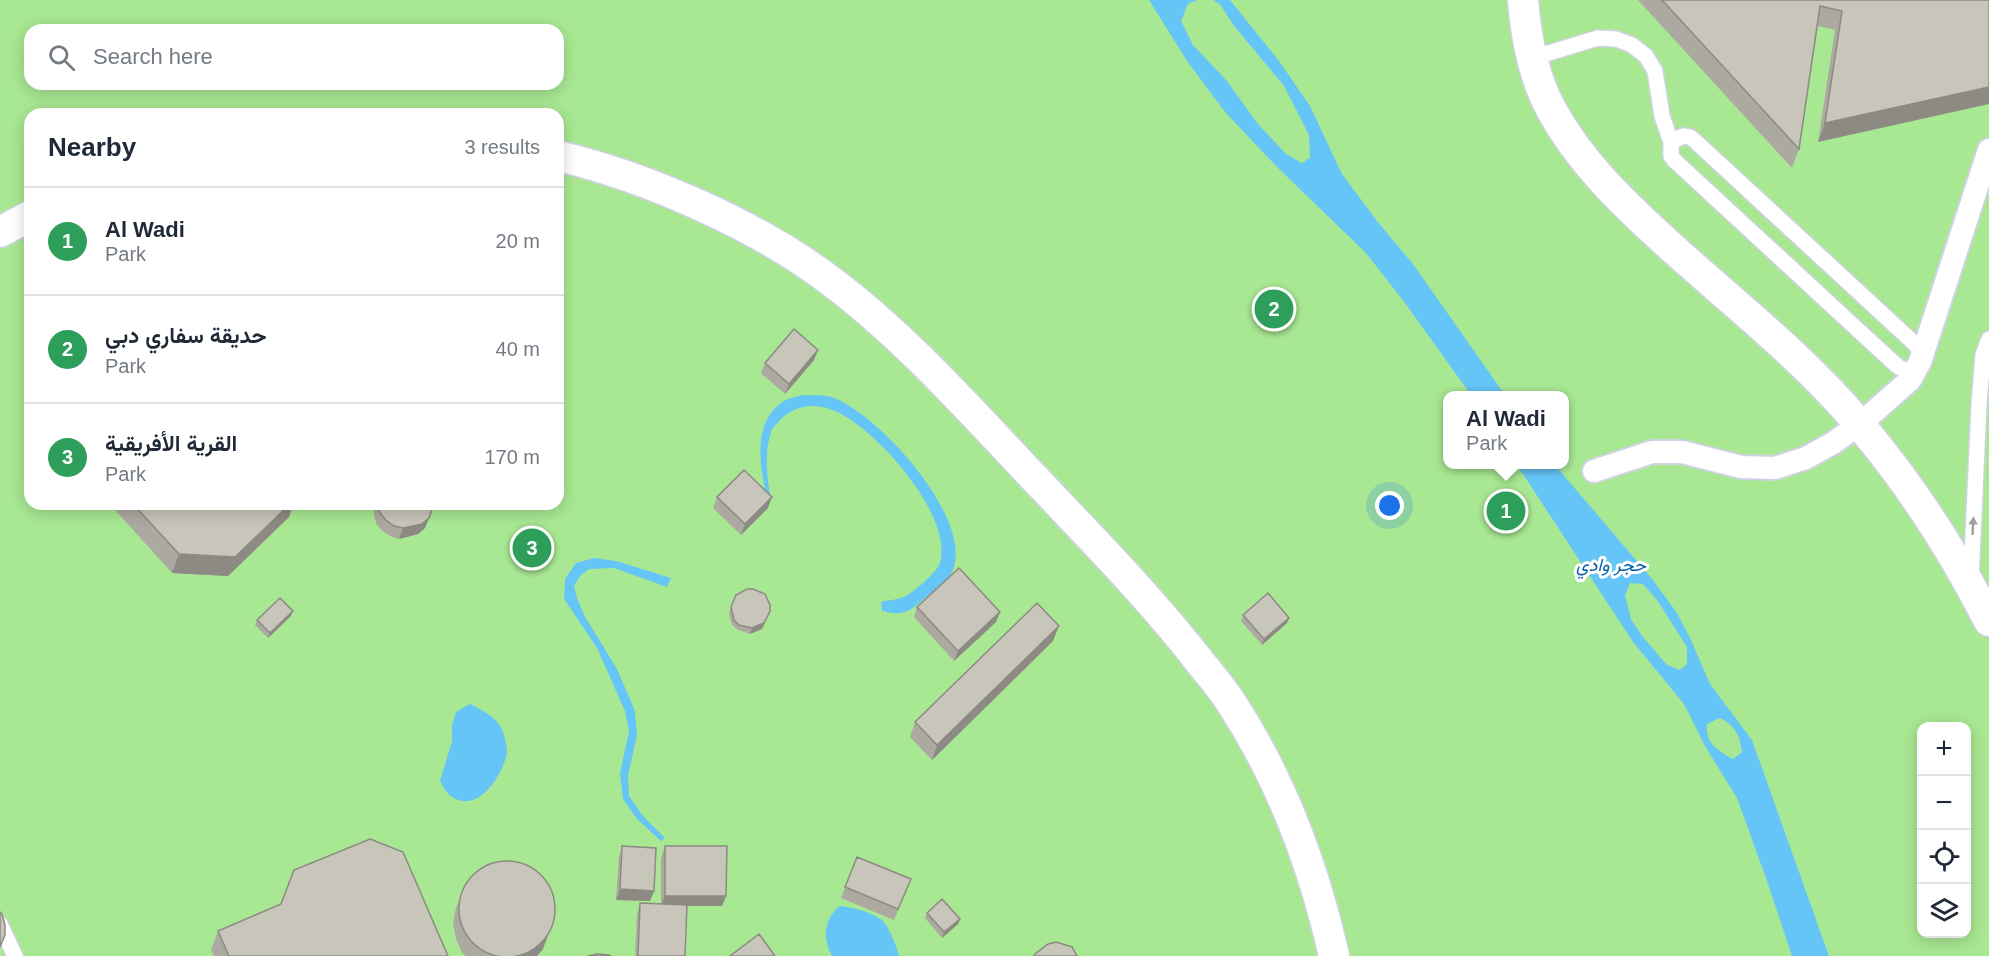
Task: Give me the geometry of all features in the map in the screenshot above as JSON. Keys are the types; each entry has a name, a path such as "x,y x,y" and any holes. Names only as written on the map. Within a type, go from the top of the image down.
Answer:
{"street":[{"path":"1523,0 1525,28 1532,58 1550,107 1575,148 1605,184 1639,218 1791,355 1860,424 1929,519 1971,585 1989,621"},
{"path":"1594,471 1652,452 1682,453 1741,467 1775,468 1806,458 1860,424 1910,380 1920,362 1989,150"},
{"path":"564,158 652,187 708,210 771,242 831,281 881,322 973,413 1137,586 1231,702 1268,766 1299,835 1323,905 1334,956"},
{"path":"0,231 24,219"}],"lane":[{"path":"1532,58 1598,38 1616,39 1632,45 1646,56 1655,71 1662,116 1671,142 1671,156 1675,161 1896,365 1902,370 1909,371 1916,368 1922,355 1920,348 1695,141 1683,136 1671,142"},
{"path":"1971,585 1979,405 1983,355 1989,339"},
{"path":"0,924 15,956"}],"green space":[{"path":"0,0 1989,0 1989,956 0,956"}],"water":[{"path":"1149,0 1197,0 1188,4 1181,21 1193,45 1227,81 1258,124 1286,154 1302,163 1310,158 1309,135 1284,86 1234,26 1220,4 1213,0 1230,0 1279,61 1310,106 1342,174 1413,264 1502,391 1468,391 1366,253 1277,167 1225,112 1187,61"},
{"path":"802,395 834,398 853,408 874,424 916,468 947,518 955,542 953,569 940,587 906,612 882,611 881,602 908,595 938,567 941,544 936,523 925,500 910,478 875,439 857,424 832,410 816,406 800,408 786,415 772,429 767,448 771,500 767,500 760,447 766,421 773,410 784,401"},
{"name":"حجر وادي","path":"1520,469 1558,469 1653,580 1677,613 1710,684 1752,740 1829,956 1792,956 1737,798 1705,746 1684,704 1633,642","holes":["1630,583 1643,584 1657,600 1687,647 1687,664 1680,670 1667,665 1642,636 1631,619 1625,595","1719,718 1733,727 1740,741 1742,752 1733,759 1717,749 1708,736 1707,724"]},
{"path":"594,558 616,561 671,578 667,587 614,568 589,569 580,576 574,586 584,615 617,669 635,711 637,735 628,776 629,796 643,816 665,838 661,841 637,819 623,799 620,773 629,731 625,711 597,648 564,599 565,579 576,563"},
{"path":"470,704 487,713 497,722 504,735 507,753 500,772 487,790 470,801 461,801 449,795 440,781 452,741 452,725 456,712"},
{"path":"840,906 862,911 882,920 899,956 832,956 827,943 826,929 831,916"}],"building":[{"path":"1662,0 1989,0 1989,87 1825,123 1842,11 1820,6 1799,149"},
{"path":"794,329 818,350 789,384 765,363"},
{"path":"744,470 772,497 745,524 717,497"},
{"path":"139,510 284,510 235,557 179,554"},
{"path":"379,510 432,510 429,518 422,524 403,528 394,526"},
{"path":"959,568 1000,612 958,651 917,607"},
{"path":"747,589 765,594 770,605 770,611 764,623 752,628 739,625 734,620 731,607 736,595"},
{"path":"1268,593 1289,618 1264,639 1243,615"},
{"path":"280,598 293,611 270,633 257,620"},
{"path":"1037,603 1059,626 937,745 915,722"},
{"path":"370,839 403,852 448,956 229,956 218,931 281,904 294,870"},
{"path":"622,846 656,848 654,891 620,889"},
{"path":"665,846 727,846 726,896 665,896"},
{"path":"857,857 911,879 898,909 845,887"},
{"path":"507,861 525,865 541,875 551,891 555,909 551,927 541,943 525,953 507,957 489,953 473,943 463,927 459,909 463,891 473,875 489,865"},
{"path":"942,899 960,919 944,932 927,913"},
{"path":"640,903 687,905 685,956 638,956"},
{"path":"0,912 5,925 5,935 0,947"},
{"path":"759,934 775,956 730,956"},
{"path":"1056,942 1072,947 1077,956 1034,956 1048,944"},
{"path":"609,955 611,956 588,956"}],"place":[{"name":"حديقة سفاري دبي","path":"1274,309"},
{"name":"Al Wadi","path":"1506,511"},
{"name":"القرية الأفريقية","path":"532,548"}]}
